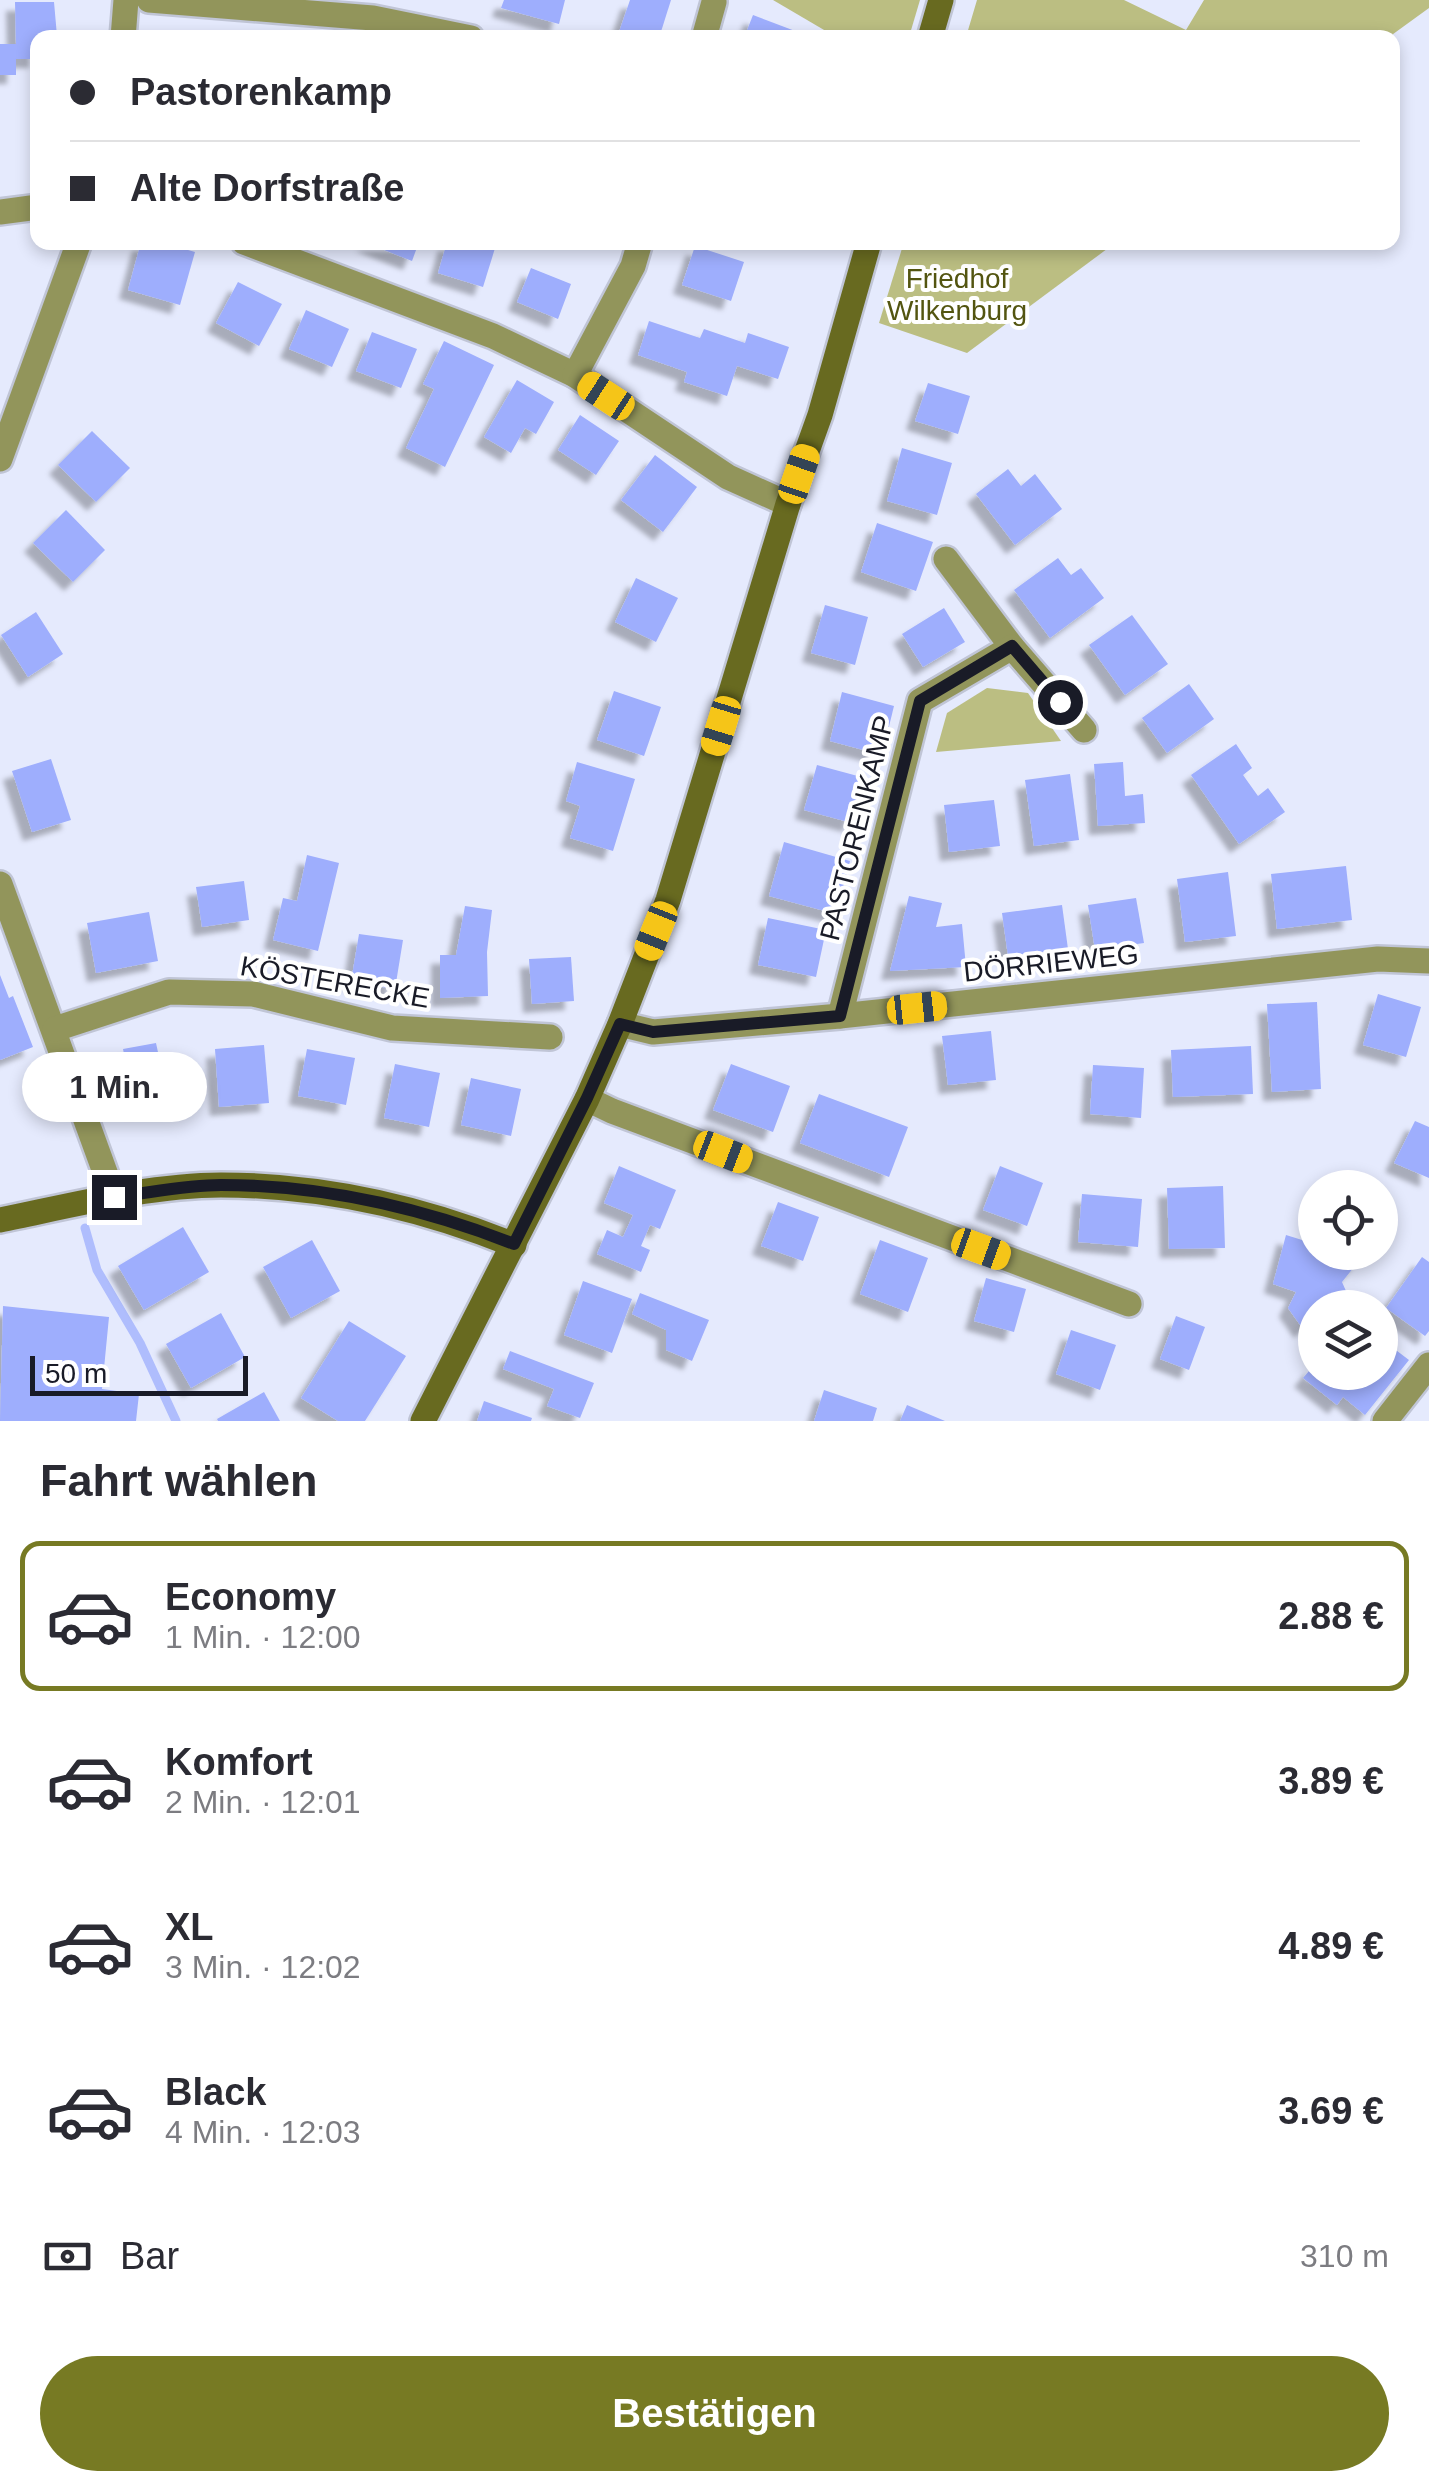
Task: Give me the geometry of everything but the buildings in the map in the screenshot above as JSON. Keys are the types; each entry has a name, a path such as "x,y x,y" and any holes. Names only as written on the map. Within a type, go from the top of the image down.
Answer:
{"main road":[{"path":"933,30 942,0"},
{"path":"423,1421 587,1098 668,900 788,504 820,414 867,250"},
{"path":"0,1220 114,1197 218,1184 304,1188 459,1223 514,1244"}],"street":[{"path":"124,30 126,0"},
{"path":"149,0 373,18 432,30"},
{"path":"706,30 714,2"},
{"path":"0,212 30,208"},
{"path":"0,459 76,250"},
{"path":"265,250 493,336 575,375 728,477 788,504"},
{"path":"575,375 638,250"},
{"path":"946,559 1012,646 1084,730"},
{"name":"PASTORENKAMP","path":"840,1016 920,701 1012,646"},
{"path":"0,884 114,1197"},
{"name":"DÖRRIEWEG","path":"620,1024 653,1032 1378,959 1429,961"},
{"name":"KÖSTERECKE","path":"55,1030 169,992 253,994 392,1028 550,1037"},
{"path":"587,1098 612,1111 1129,1304"},
{"path":"1384,1421 1429,1365"}],"green space":[{"path":"773,0 920,0 911,30 824,30"},
{"path":"977,0 1124,0 1186,30 968,30"},
{"path":"1204,0 1429,0 1429,8 1399,30 1186,30"},
{"name":"Friedhof Wilkenburg","path":"902,250 1106,250 967,353 879,323"},
{"path":"987,688 1028,693 1061,741 936,752 947,713"}],"waterway":[{"path":"85,1228 97,1270 140,1343 176,1421"}],"route":[{"path":"114,1197 218,1184 304,1188 459,1223 514,1244 620,1024 653,1032 840,1016 920,701 1012,646 1060,702"}]}
